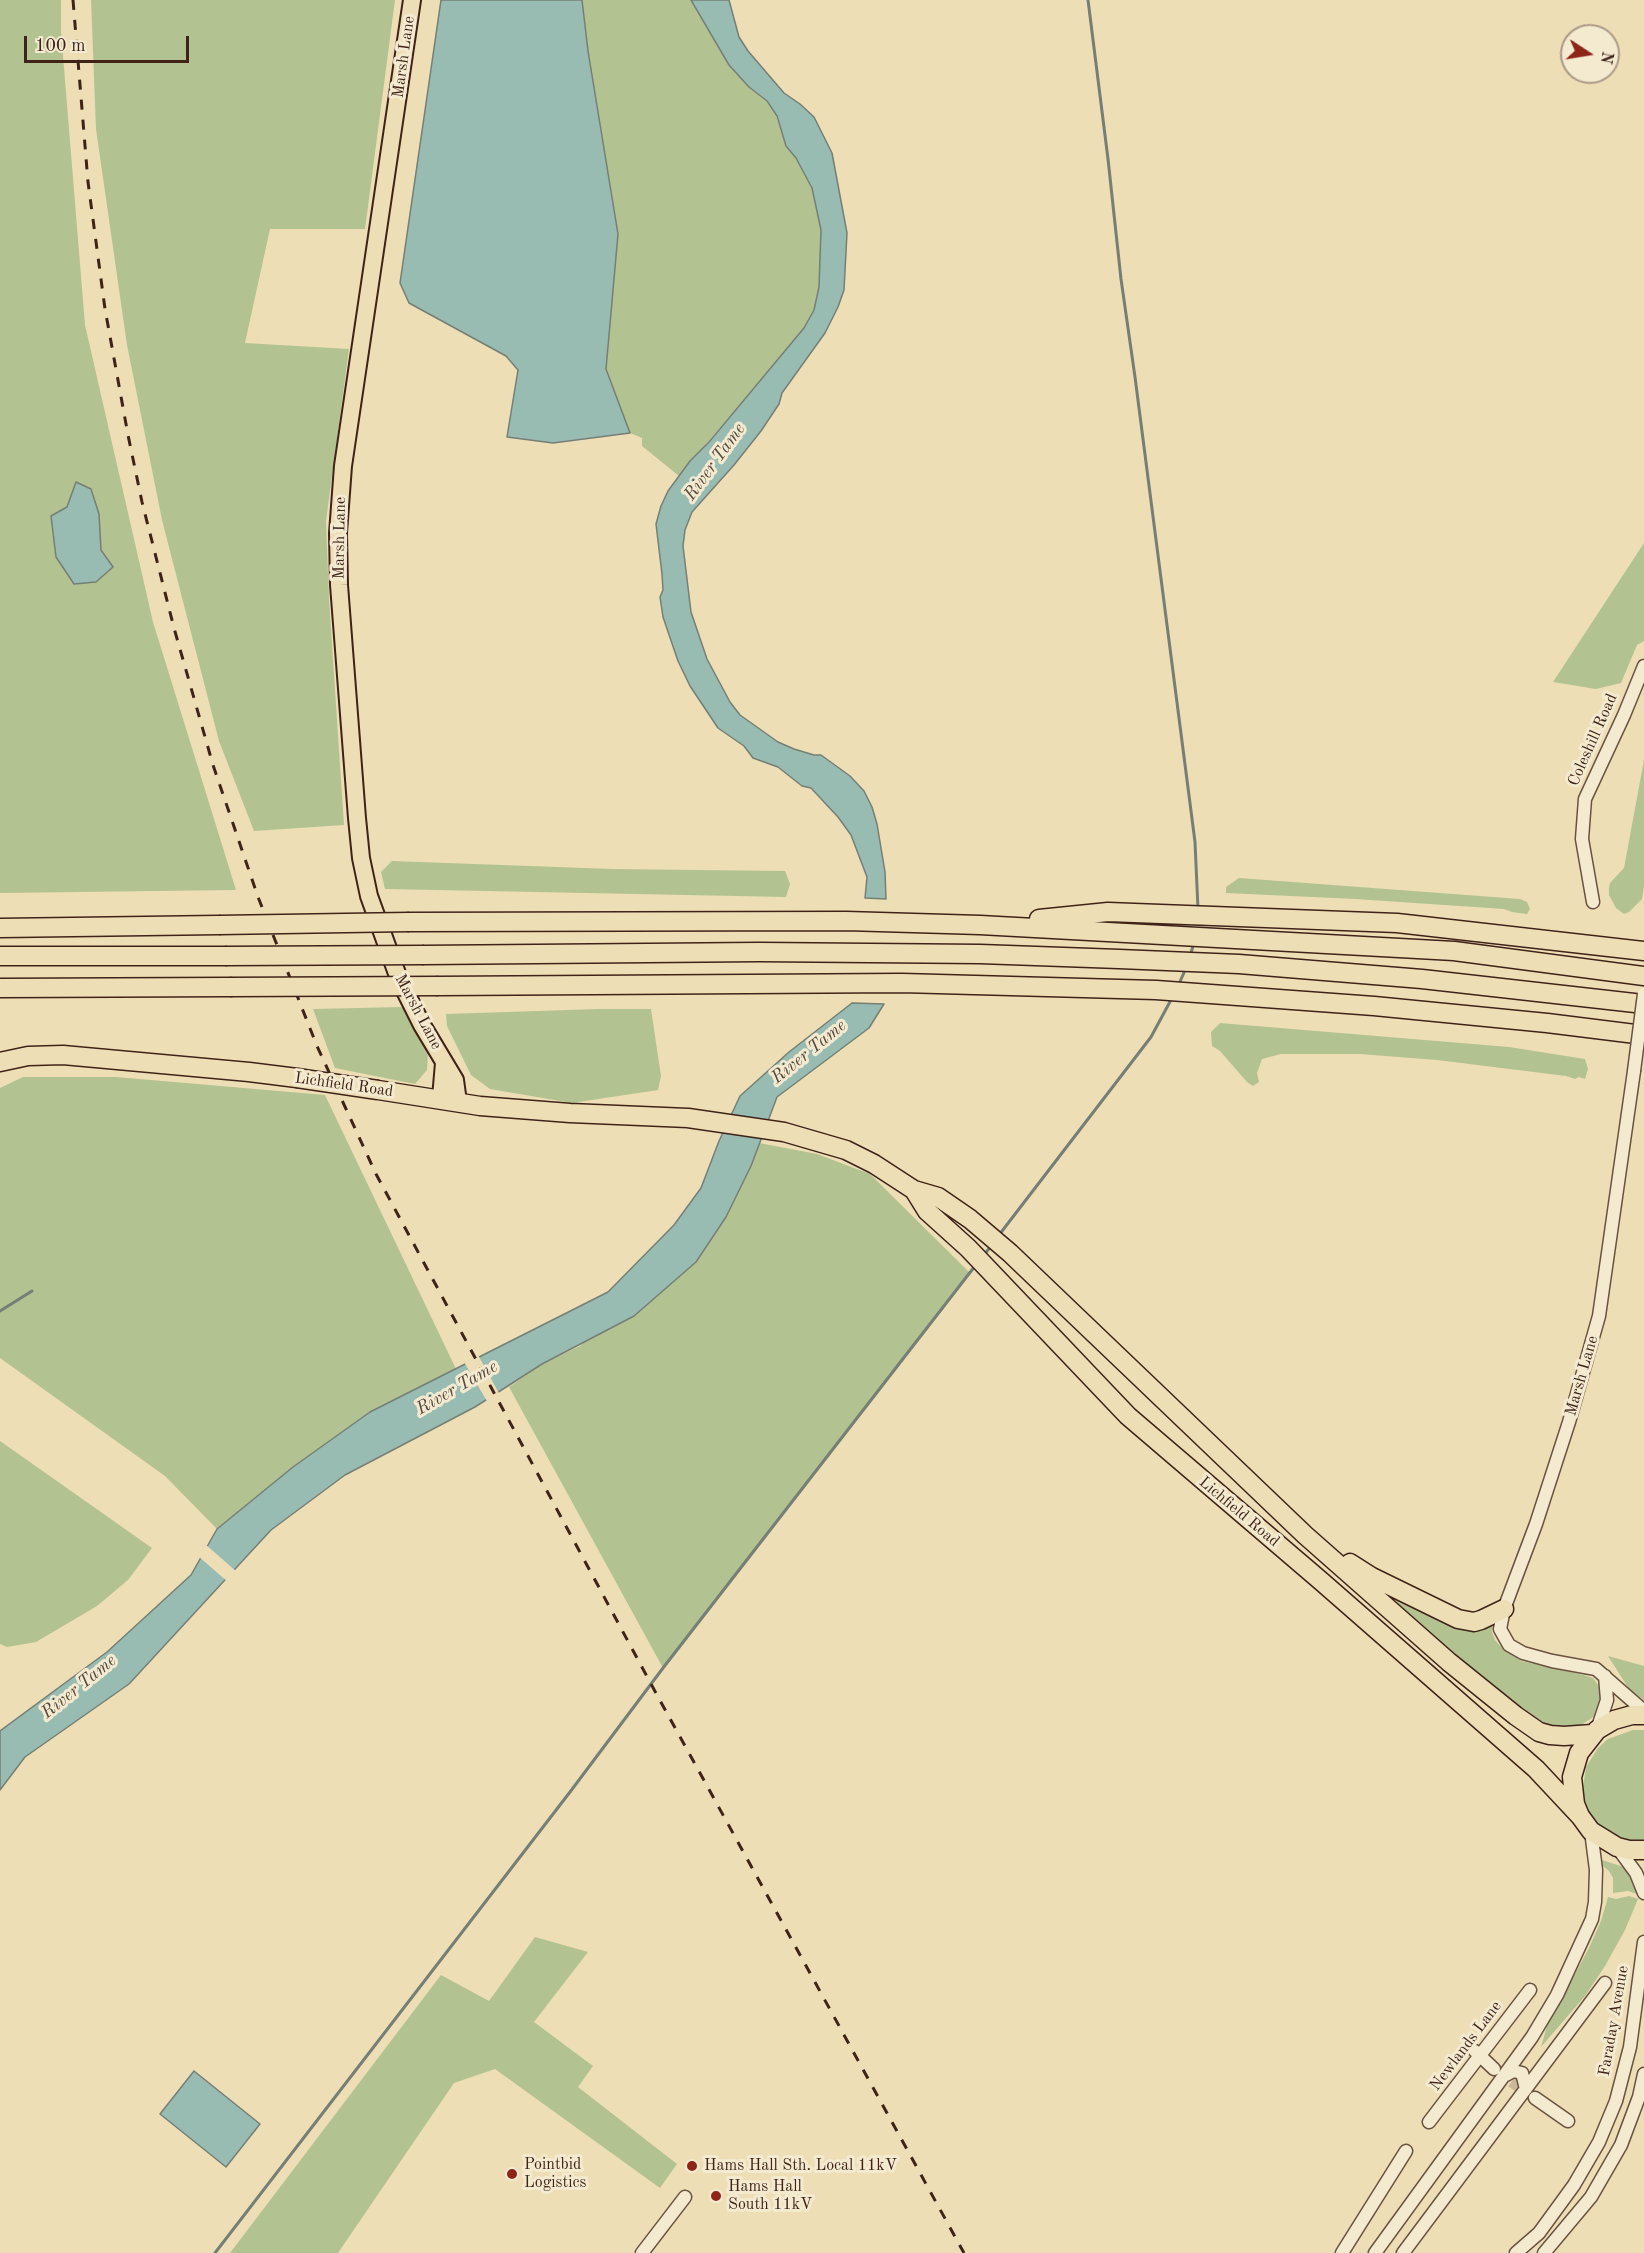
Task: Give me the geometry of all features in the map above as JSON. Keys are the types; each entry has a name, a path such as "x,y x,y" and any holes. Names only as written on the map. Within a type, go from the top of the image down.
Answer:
{"highway":[{"path":"980,925 1108,912 1175,913 1397,923 1644,951"},
{"path":"0,928 409,922 846,921 980,925 1454,951 1644,976"},
{"path":"0,956 892,953 1210,964 1422,979 1644,1004"},
{"path":"0,988 902,983 1156,990 1524,1020 1644,1035"},
{"name":"Lichfield Road","path":"0,1062 28,1056 63,1055 249,1071 480,1106 570,1113 688,1118 784,1132 846,1150 874,1164 914,1190 938,1197 982,1228 1305,1535 1449,1662 1516,1716 1539,1731 1550,1735 1564,1736 1594,1732"},
{"name":"Lichfield Road","path":"914,1190 927,1211 968,1248 1128,1416 1536,1769 1586,1824 1617,1847"},
{"path":"1305,1535 1372,1577 1458,1620 1474,1622 1504,1609"},
{"path":"1586,1824 1572,1790 1572,1777 1579,1753 1594,1732 1614,1720 1644,1713"},
{"path":"1617,1847 1644,1850"}],"main road":[{"name":"Marsh Lane","path":"412,0 343,466 338,533 339,585 361,858 369,896 399,979 422,1025 455,1080 449,1100"}],"street":[{"name":"Coleshill Road","path":"1593,902 1582,839 1585,799 1644,666"},
{"name":"Marsh Lane","path":"1644,994 1599,1316 1562,1445 1500,1621 1501,1635 1515,1649 1552,1661 1596,1669 1644,1713"},
{"path":"1594,1732 1607,1700 1605,1676"},
{"path":"1376,2253 1532,2037 1557,1995 1592,1918 1595,1902 1596,1870 1586,1824"},
{"path":"1617,1847 1636,1873 1644,1893"},
{"name":"Faraday Avenue","path":"1516,2253 1539,2233 1574,2185 1599,2142 1616,2101 1630,2047 1644,1942"},
{"name":"Faraday Avenue","path":"1403,2253 1530,2094 1605,1983"},
{"name":"Newlands Lane","path":"1429,2122 1478,2053 1530,1990"},
{"path":"1478,2053 1494,2069"},
{"path":"1506,2074 1522,2073 1530,2094 1568,2121"},
{"path":"1544,2253 1591,2197 1621,2145 1639,2097 1644,2074"},
{"path":"1342,2253 1406,2151"},
{"path":"642,2253 685,2197"}],"green space":[{"path":"0,0 61,0 61,31 85,325 153,622 236,890 0,893"},
{"path":"91,0 395,0 365,229 270,229 245,343 349,349 326,521 344,825 254,831 219,741 162,520 127,345 96,129"},
{"path":"582,0 691,0 729,65 749,87 766,101 776,116 786,146 796,158 812,188 818,210 821,230 819,287 814,310 804,328 679,476 642,446 642,438 630,433 606,369 618,234 588,51"},
{"path":"1644,543 1644,641 1637,645 1621,683 1596,689 1553,682"},
{"path":"1644,760 1644,886 1642,899 1624,914 1616,908 1609,895 1609,888 1610,883 1624,868"},
{"path":"392,861 612,869 785,871 790,884 786,897 385,889 381,872"},
{"path":"1239,878 1520,899 1527,902 1530,909 1527,914 1504,909 1226,893 1226,887"},
{"path":"402,1007 428,1052 427,1070 415,1084 335,1068 313,1009"},
{"path":"651,1009 661,1076 658,1090 572,1103 490,1089 471,1075 447,1026 446,1014"},
{"path":"1220,1023 1509,1047 1585,1059 1588,1069 1585,1079 1579,1077 1575,1079 1437,1060 1360,1054 1281,1054 1262,1059 1257,1073 1259,1082 1253,1086 1220,1051 1212,1046 1211,1032"},
{"path":"23,1077 116,1077 325,1095 456,1369 370,1412 293,1467 217,1529 165,1476 0,1358 0,1088"},
{"path":"759,1143 817,1154 870,1174 970,1273 663,1668 509,1387 542,1364 580,1346 751,1166"},
{"path":"0,1441 152,1548 128,1580 97,1606 36,1642 7,1647 0,1644"},
{"path":"1369,1583 1493,1621 1492,1632 1495,1640 1502,1648 1521,1661 1593,1678 1603,1692 1598,1714 1581,1725 1571,1728 1549,1726 1538,1721 1471,1672"},
{"path":"1608,1656 1644,1666 1644,1700 1629,1689"},
{"path":"1633,1730 1644,1730 1644,1843 1618,1839 1600,1828 1586,1807 1583,1788 1586,1767 1598,1748 1608,1739"},
{"path":"1602,1860 1627,1868 1640,1895 1628,1891 1613,1893 1613,1878 1603,1866"},
{"path":"1629,1896 1638,1899 1625,1930 1605,1966 1585,1996 1541,2047 1547,2026 1589,1948 1601,1921 1608,1897 1616,1899"},
{"path":"535,1937 588,1952 534,2022 593,2066 578,2087 677,2164 660,2188 495,2069 454,2083 338,2253 230,2253 441,1975 489,2001"}],"water":[{"path":"441,0 582,0 588,51 618,234 606,369 630,433 553,443 507,437 518,370 506,356 409,303 400,283"},
{"name":"River Tame","path":"691,0 729,0 739,37 748,51 784,93 814,117 832,153 847,233 844,290 825,333 782,393 779,404 761,431 692,512 685,530 683,546 691,612 707,659 730,702 740,715 778,742 794,749 821,755 850,776 864,791 877,824 885,872 886,899 865,898 867,877 851,835 811,788 802,786 778,767 753,758 744,746 718,728 690,686 678,661 663,617 660,597 663,590 662,574 656,524 668,491 690,461 709,442 804,328 814,310 819,287 821,230 812,188 796,158 786,146 777,116 767,101 749,87 729,65"},
{"path":"76,482 91,489 99,514 101,550 113,567 96,582 74,584 56,557 51,516 67,507"},
{"name":"River Tame","path":"852,1003 884,1004 869,1028 777,1097 751,1166 726,1217 696,1262 634,1316 542,1364 475,1407 345,1475 271,1530 129,1684 25,1757 0,1790 0,1731 107,1652 191,1575 217,1529 293,1467 370,1412 608,1292 674,1225 701,1188 740,1096 789,1052"},
{"path":"194,2071 260,2124 226,2167 160,2114"}],"pier":[{"path":"478,1355 500,1395 488,1403 464,1362"},
{"path":"205,1544 237,1572 228,1582 198,1556"}],"waterway":[{"path":"1088,0 1121,279 1195,842 1198,909"},
{"path":"1190,956 1194,943"},
{"path":"1179,984 1186,968"},
{"path":"999,1235 1151,1037 1172,998"},
{"path":"983,1256 992,1245"},
{"path":"215,2253 663,1668 975,1266"},
{"path":"0,1311 32,1291"}],"tunnel":[{"path":"1497,2071 1535,2098"}],"railway":[{"path":"73,0 88,182 105,309 128,435 142,502 174,628 213,765 258,897 317,1046 376,1174 657,1695 964,2253"}],"place":[{"name":"Hams Hall Sth. Local 11kV","path":"692,2166"},
{"name":"Pointbid Logistics","path":"512,2174"},
{"name":"Hams Hall South 11kV","path":"716,2196"}]}
